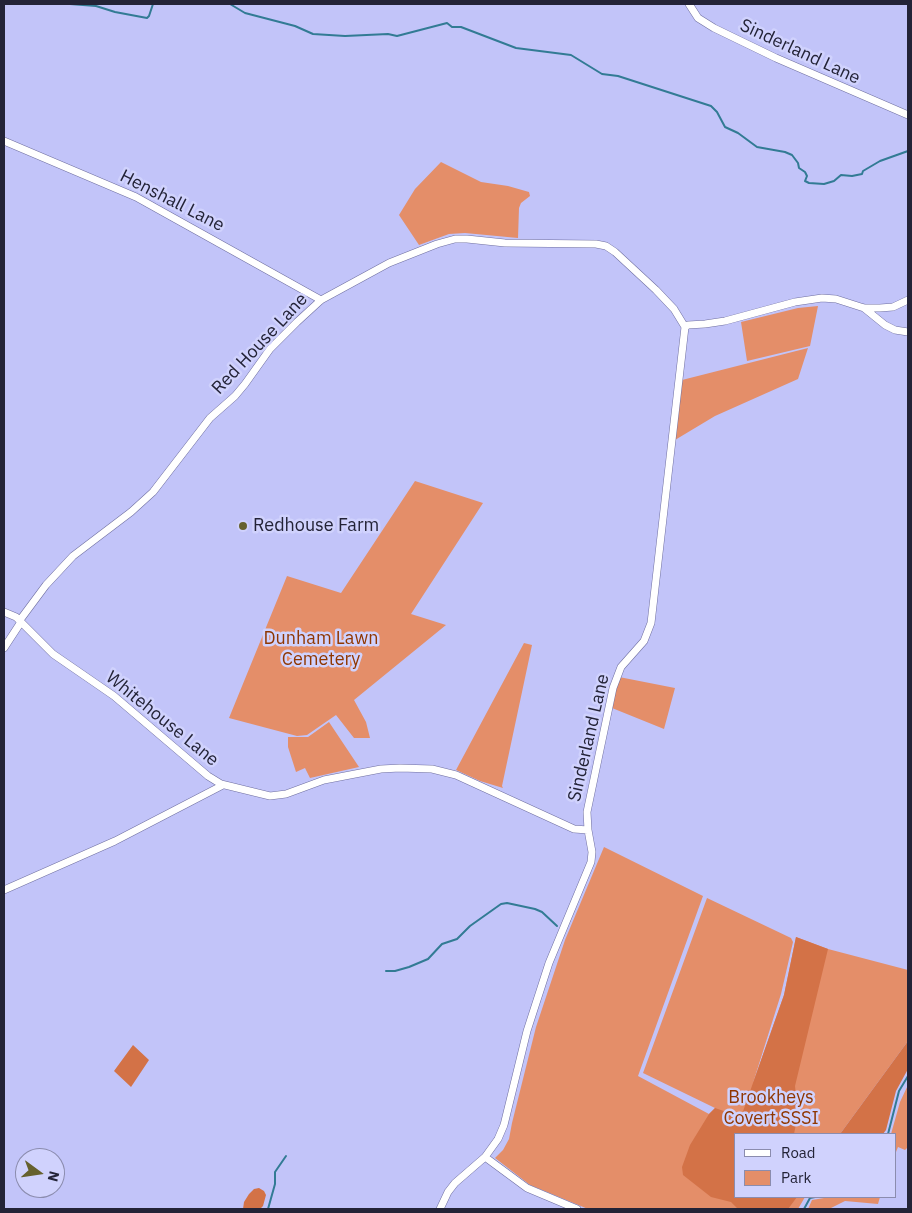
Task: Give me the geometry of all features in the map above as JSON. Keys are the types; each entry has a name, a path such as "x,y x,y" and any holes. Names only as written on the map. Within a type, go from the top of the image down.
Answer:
{"street":[{"name":"Sinderland Lane","path":"689,4 698,18 714,28 776,58 908,115"},
{"name":"Henshall Lane","path":"4,140 136,197 321,300"},
{"name":"Red House Lane","path":"4,648 20,621 46,585 73,556 131,512 153,492 210,418 235,396 245,384 270,349 321,300 389,263 414,252 455,239 505,243 588,242 606,246 621,257 664,297 674,309 684,328"},
{"path":"684,328 690,324 725,321 795,302 822,298 836,299 864,308 893,307 908,300"},
{"path":"864,308 885,325 895,330 908,332"},
{"name":"Sinderland Lane","path":"440,1209 448,1192 455,1183 485,1157 498,1139 504,1125 527,1031 549,963 589,868 592,852 587,812 615,679 621,667 637,652 644,642 651,623 684,328"},
{"name":"Whitehouse Lane","path":"4,612 16,617 53,654 114,696 208,776 222,785 270,796 286,794 324,780 381,769 432,769 456,775 574,829 588,830"},
{"path":"4,890 115,841 222,785"},
{"path":"485,1157 527,1188 577,1209"}],"green space":[{"path":"441,162 481,182 508,186 529,192 530,196 521,203 519,208 518,238 465,233 449,234 419,245 399,215 415,189"},
{"path":"818,306 810,346 747,361 741,322 798,308"},
{"path":"808,348 798,379 715,416 675,440 682,380"},
{"name":"Dunham Lawn Cemetery","path":"415,481 483,503 411,614 446,625 354,700 366,722 370,738 354,738 336,715 307,735 297,736 229,718 287,576 341,593"},
{"path":"524,643 532,645 503,788 480,781 456,770"},
{"path":"619,677 675,688 664,729 612,708"},
{"path":"329,722 359,767 310,778 305,768 296,772 288,747 288,737 308,737"},
{"path":"604,847 703,896 638,1076 709,1114 715,1108 643,1073 707,898 791,938 793,942 781,994 753,1083 784,995 796,937 828,949 908,970 908,1041 841,1133 734,1133 734,1198 804,1198 798,1209 588,1209 530,1185 495,1158 503,1150 509,1139 536,1027 565,940"},
{"name":"Brookheys Covert SSSI","path":"796,937 828,949 795,1086 798,1114 794,1133 734,1133 734,1198 796,1198 788,1209 738,1209 731,1202 711,1197 683,1175 682,1167 690,1145 709,1114 715,1108 741,1117 784,995"},
{"path":"908,1041 908,1069 896,1091 886,1130 884,1133 841,1133"},
{"path":"133,1045 149,1060 131,1087 114,1071"},
{"path":"908,1085 908,1147 905,1150 898,1147 897,1150 897,1133 891,1133 900,1102"},
{"path":"259,1188 266,1195 263,1206 260,1209 243,1209 244,1202 249,1194 254,1189"},
{"path":"824,1198 880,1198 878,1204 845,1201 829,1209 808,1209 812,1200"}],"waterway":[{"path":"70,4 96,6 147,18 153,4"},
{"path":"230,4 245,13 295,26 313,34 345,36 388,34 397,36 447,23 452,27 461,27 516,48 571,55 602,74 618,76 711,106 717,112 725,127 738,133 757,147 792,155 799,168 805,172 807,176 805,181 809,183 824,184 834,181 841,175 852,176 862,174 863,171 880,161 908,151"},
{"path":"386,971 395,971 428,959 442,944 457,939 470,926 501,904 507,903 535,909 542,912 557,926"},
{"path":"888,1133 899,1091 908,1076"},
{"path":"268,1209 275,1184 275,1172 286,1156"},
{"path":"804,1209 810,1198"}],"place":[{"name":"Redhouse Farm","path":"243,526"}]}
